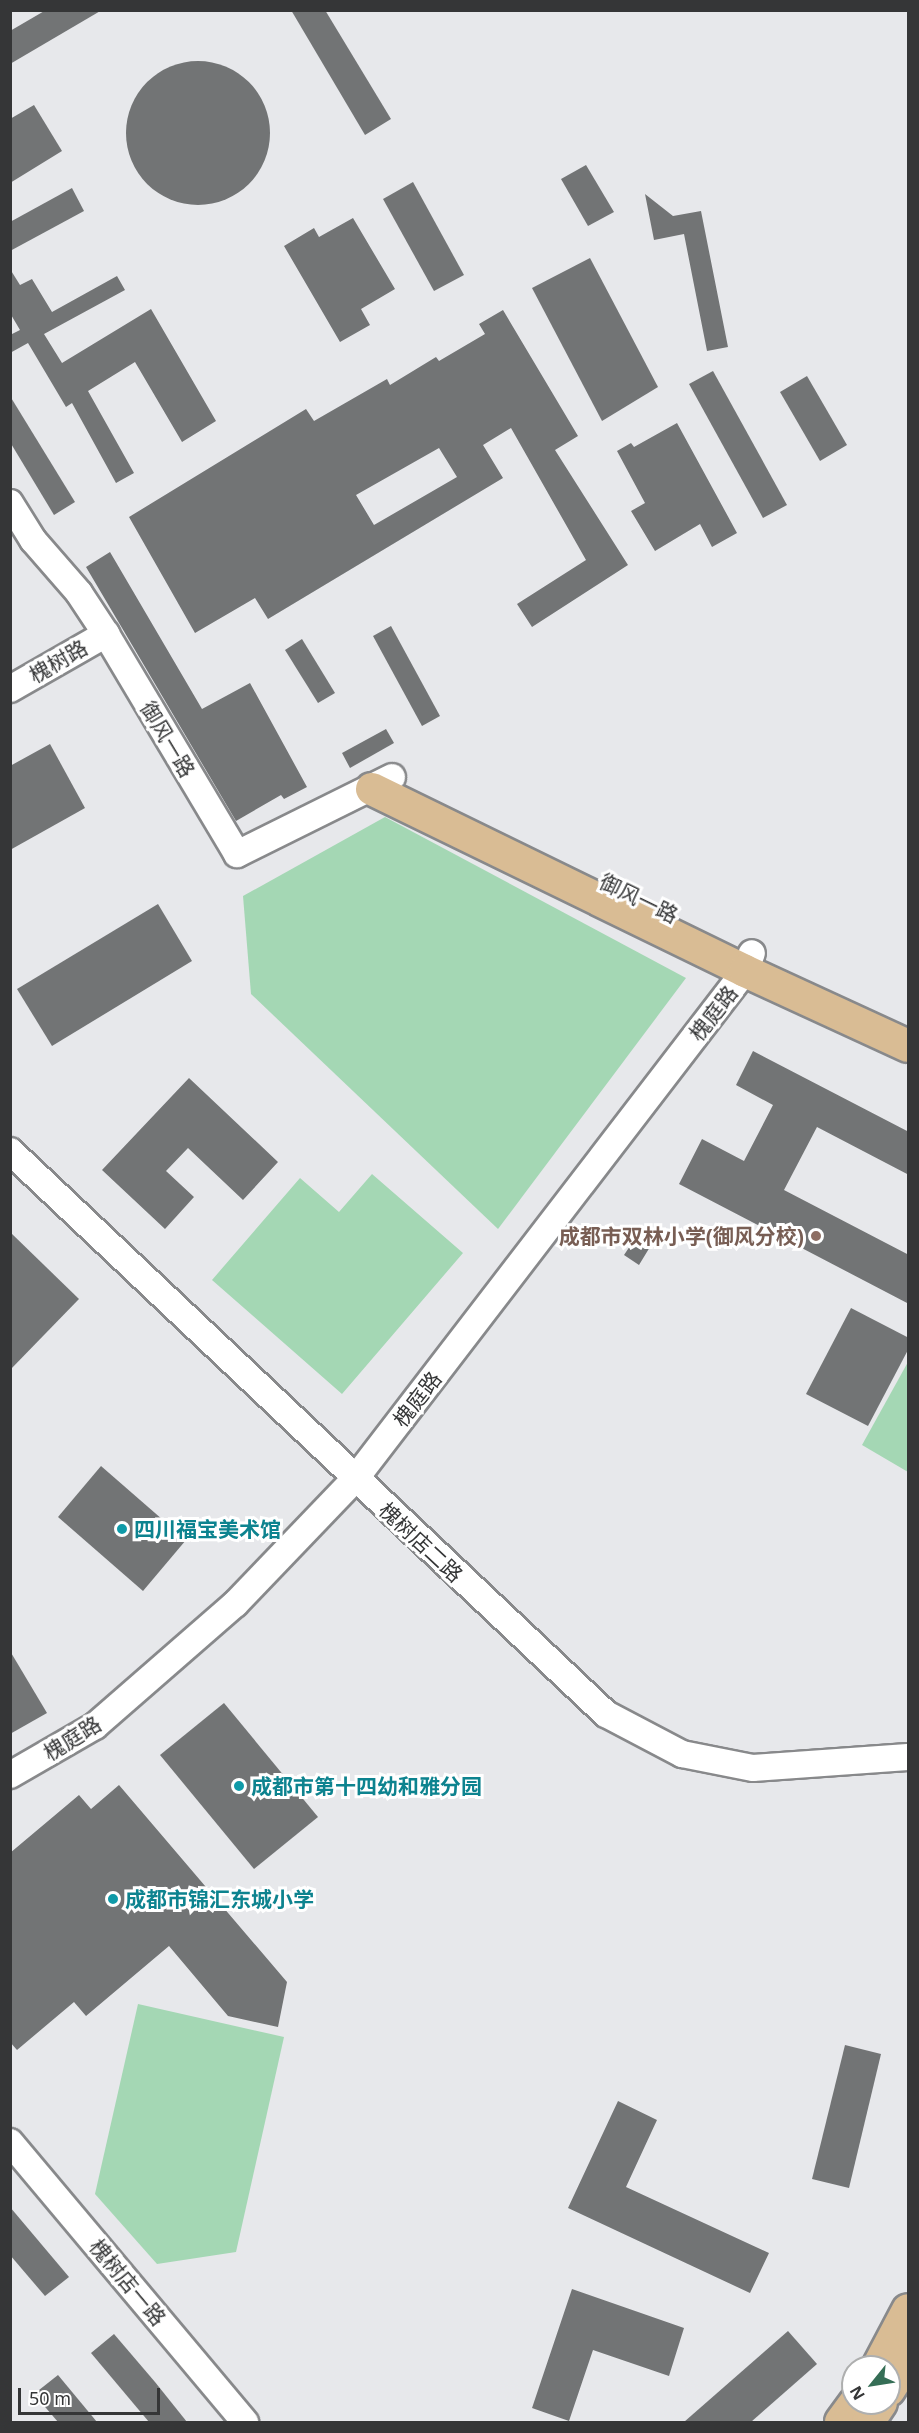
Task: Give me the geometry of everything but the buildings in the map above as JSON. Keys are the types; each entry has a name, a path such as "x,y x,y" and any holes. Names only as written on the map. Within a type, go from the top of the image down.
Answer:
{"main road":[{"name":"御风一路","path":"382,783 749,962 909,1046"},
{"name":"御风一路","path":"749,962 909,1024"},
{"path":"885,2355 909,2310"}],"street":[{"name":"御风一路","path":"10,503 33,540 79,593 106,634 237,854 382,783"},
{"name":"槐树路","path":"10,688 106,634"},
{"name":"槐庭路","path":"10,1775 95,1726 235,1604 355,1479 749,962"},
{"name":"槐树店二路","path":"10,1151 606,1714 682,1754 753,1768 909,1757"},
{"name":"槐树店一路","path":"10,2142 245,2422"}],"green space":[{"path":"385,817 686,978 498,1229 251,994 243,896"},
{"path":"372,1174 463,1253 342,1394 212,1280 300,1178 339,1212"},
{"path":"908,1362 908,1472 862,1445"},
{"path":"138,2004 284,2037 236,2252 157,2264 95,2194"}],"place":[{"name":"成都市双林小学(御风分校)","path":"816,1236"},
{"name":"四川福宝美术馆","path":"122,1529"},
{"name":"成都市第十四幼和雅分园","path":"239,1786"},
{"name":"成都市锦汇东城小学","path":"113,1899"}]}
